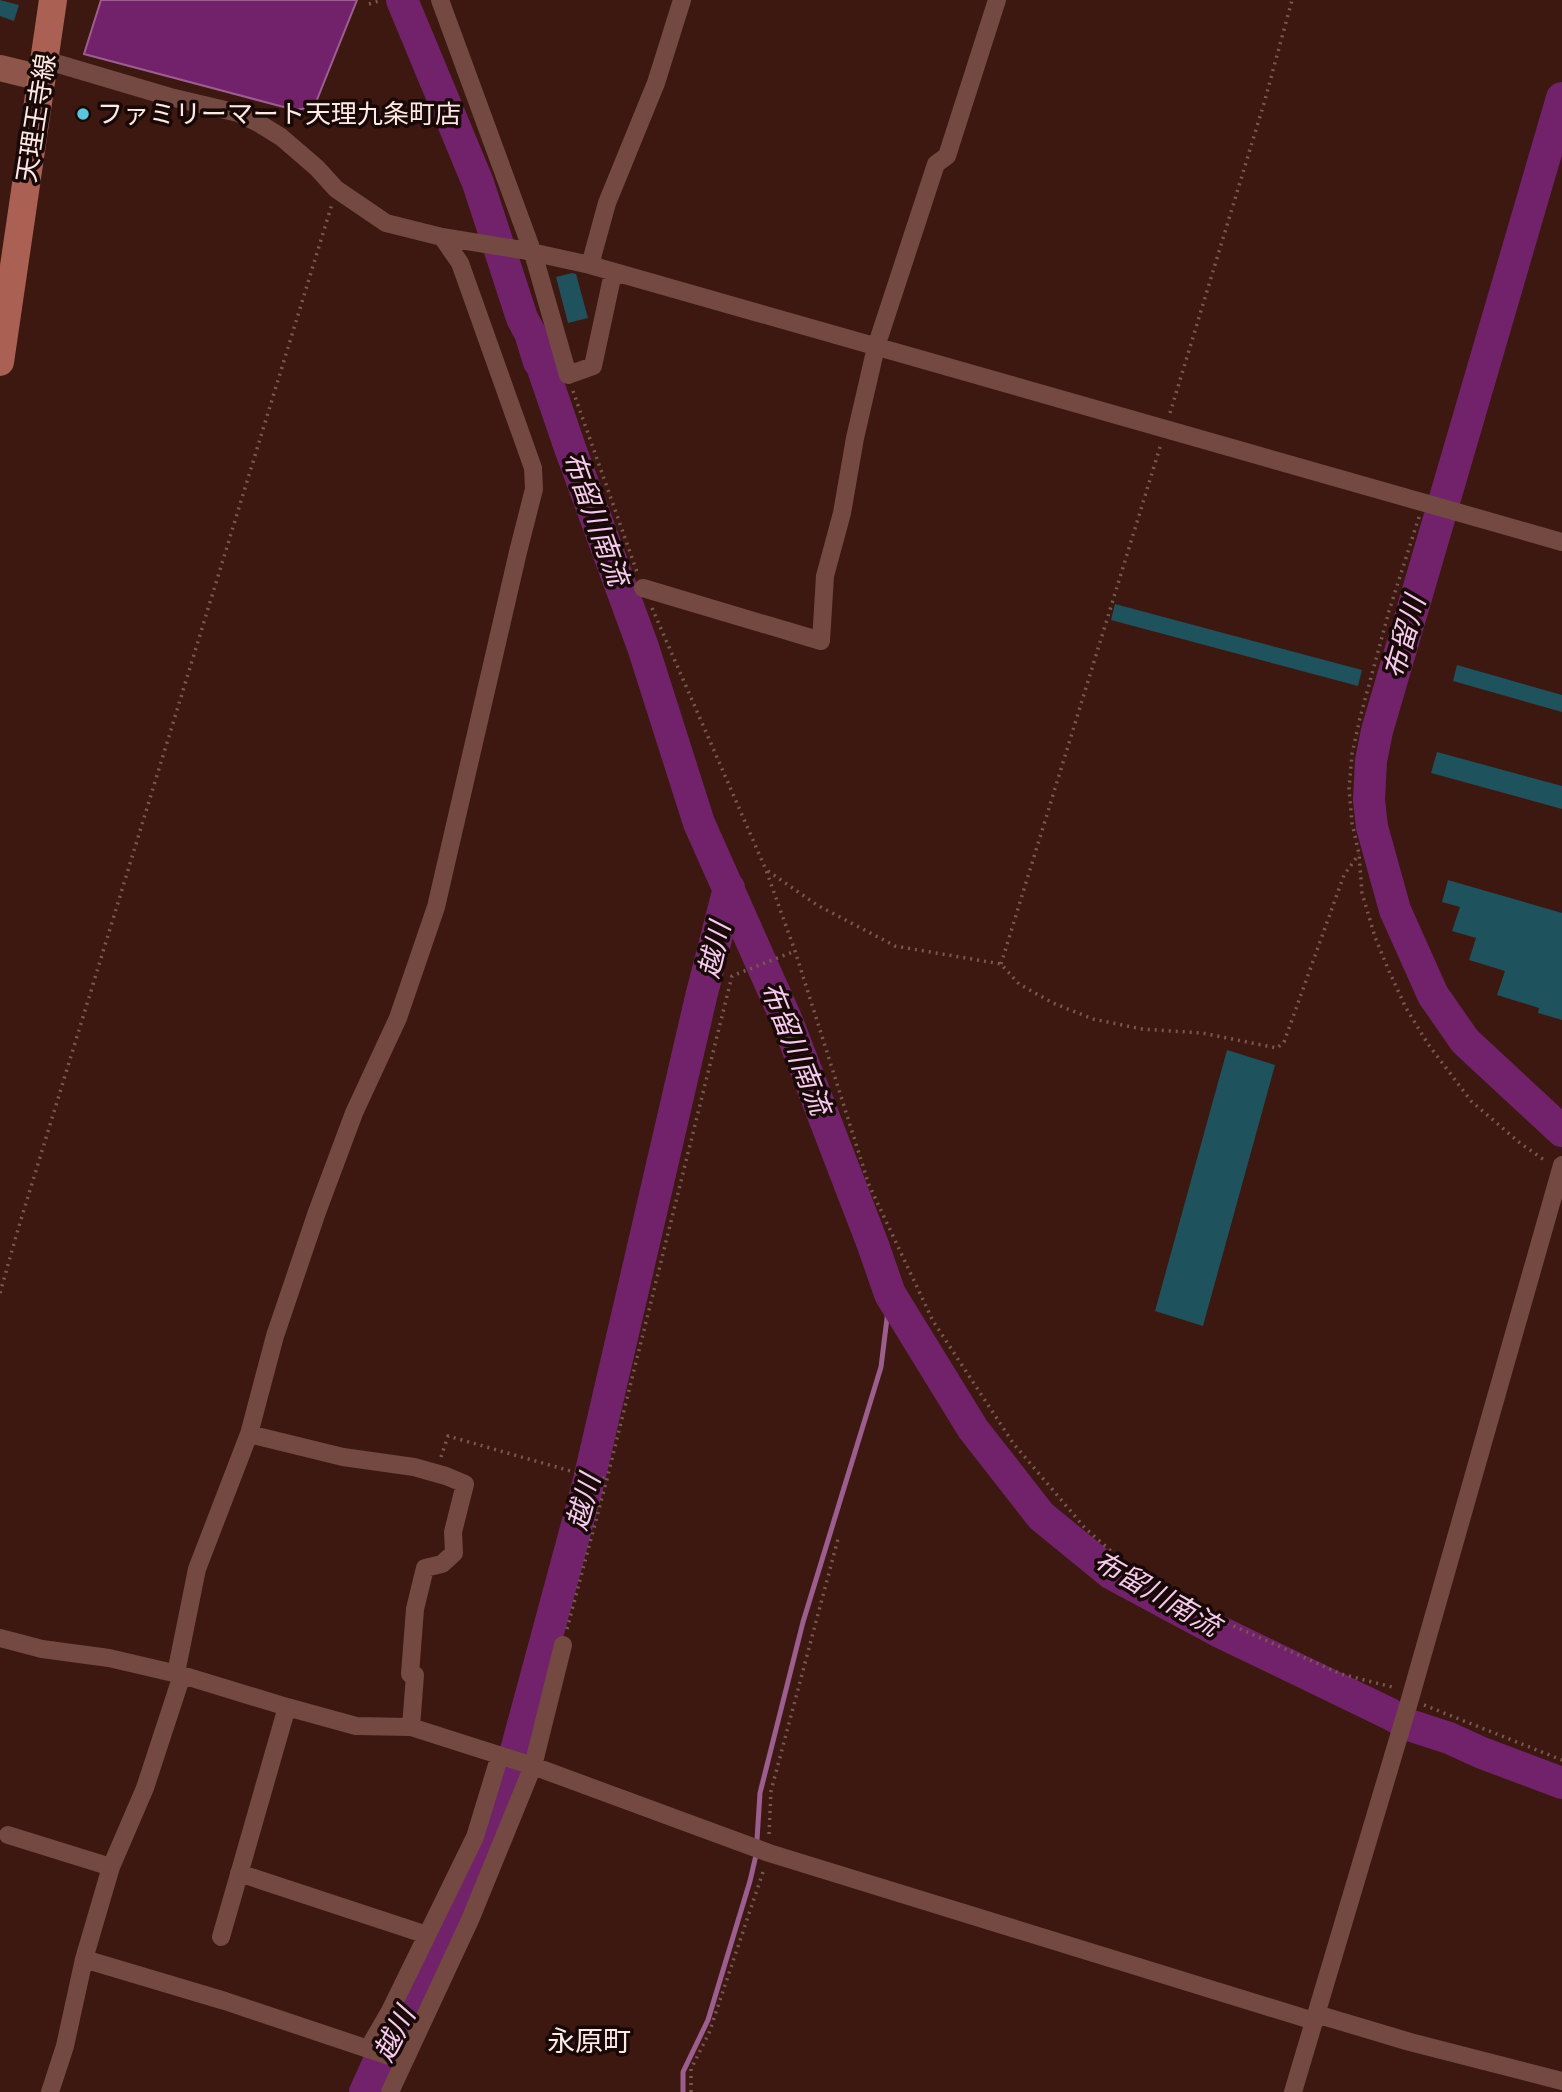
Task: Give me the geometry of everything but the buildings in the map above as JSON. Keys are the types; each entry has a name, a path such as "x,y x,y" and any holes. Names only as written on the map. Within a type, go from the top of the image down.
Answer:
{"main road":[{"name":"天理王寺線","path":"0,362 53,0"}],"street":[{"path":"440,0 528,251 568,375 593,366 613,273"},
{"path":"590,265 607,203 656,83 682,0"},
{"path":"643,588 821,641 825,576 842,513 855,438 876,347 936,164 947,156 997,0"},
{"path":"0,68 43,69 238,113 281,137 317,168 336,190 386,223 590,265 1562,542"},
{"path":"50,2092 65,2046 84,1959 111,1867 145,1788 179,1674 197,1569 249,1434 275,1336 317,1212 354,1113 398,1018 436,907 534,489 533,468 450,237"},
{"path":"1293,2092 1411,1695 1561,1169"},
{"path":"249,1434 343,1457 414,1467 465,1484 453,1532 454,1553 442,1564 425,1568 415,1609 410,1674 415,1675 411,1727"},
{"path":"0,1638 42,1649 109,1658 179,1674 356,1726 411,1727 533,1766 769,1853 1315,2018 1562,2081"},
{"path":"390,2092 457,1948 533,1766 563,1645"},
{"path":"221,1937 287,1707"},
{"path":"368,2049 390,2011 475,1837 500,1755"},
{"path":"8,1835 111,1867"},
{"path":"239,1873 457,1948"},
{"path":"84,1959 225,2001 404,2061"}],"path":[{"path":"369,4 382,0"},
{"path":"1001,964 1265,100 1292,0"},
{"path":"0,1293 336,190"},
{"path":"568,375 643,588 766,870 795,951 869,1185 933,1321 1013,1443 1085,1528 1139,1576 1198,1609 1341,1675 1411,1695 1562,1760"},
{"path":"1428,504 1389,611 1352,754 1349,789 1362,893 1375,937 1406,1008 1428,1044 1471,1101 1512,1137 1561,1169"},
{"path":"766,870 817,905 895,946 1001,964 1019,984 1053,1003 1093,1019 1142,1029 1202,1033 1277,1048 1284,1042 1344,875 1359,854"},
{"path":"563,1645 733,976 795,951"},
{"path":"435,1473 448,1436 607,1479"},
{"path":"691,2092 691,2070 709,2033 769,1853 771,1791 838,1539"}],"shaded area":[{"path":"101,0 357,0 314,107 295,110 84,54"}],"waterway":[{"name":"布留川南流","path":"402,0 478,183 522,318 530,333 643,647 699,823 787,1021 890,1294 973,1429 1041,1516 1112,1574 1218,1631 1409,1725 1562,1783"},
{"name":"布留川","path":"1562,98 1377,731 1371,761 1369,800 1372,827 1395,910 1433,995 1465,1041 1562,1131"},
{"name":"越川","path":"365,2092 443,1937 511,1769 588,1484 701,997 729,888"},
{"path":"683,2092 683,2072 708,2020 750,1881 756,1855 760,1793 803,1622 881,1367 890,1294"}],"place":[{"name":"ファミリーマート天理九条町店","path":"83,114"}],"district":[{"name":"永原町","path":"589,2041"}]}
